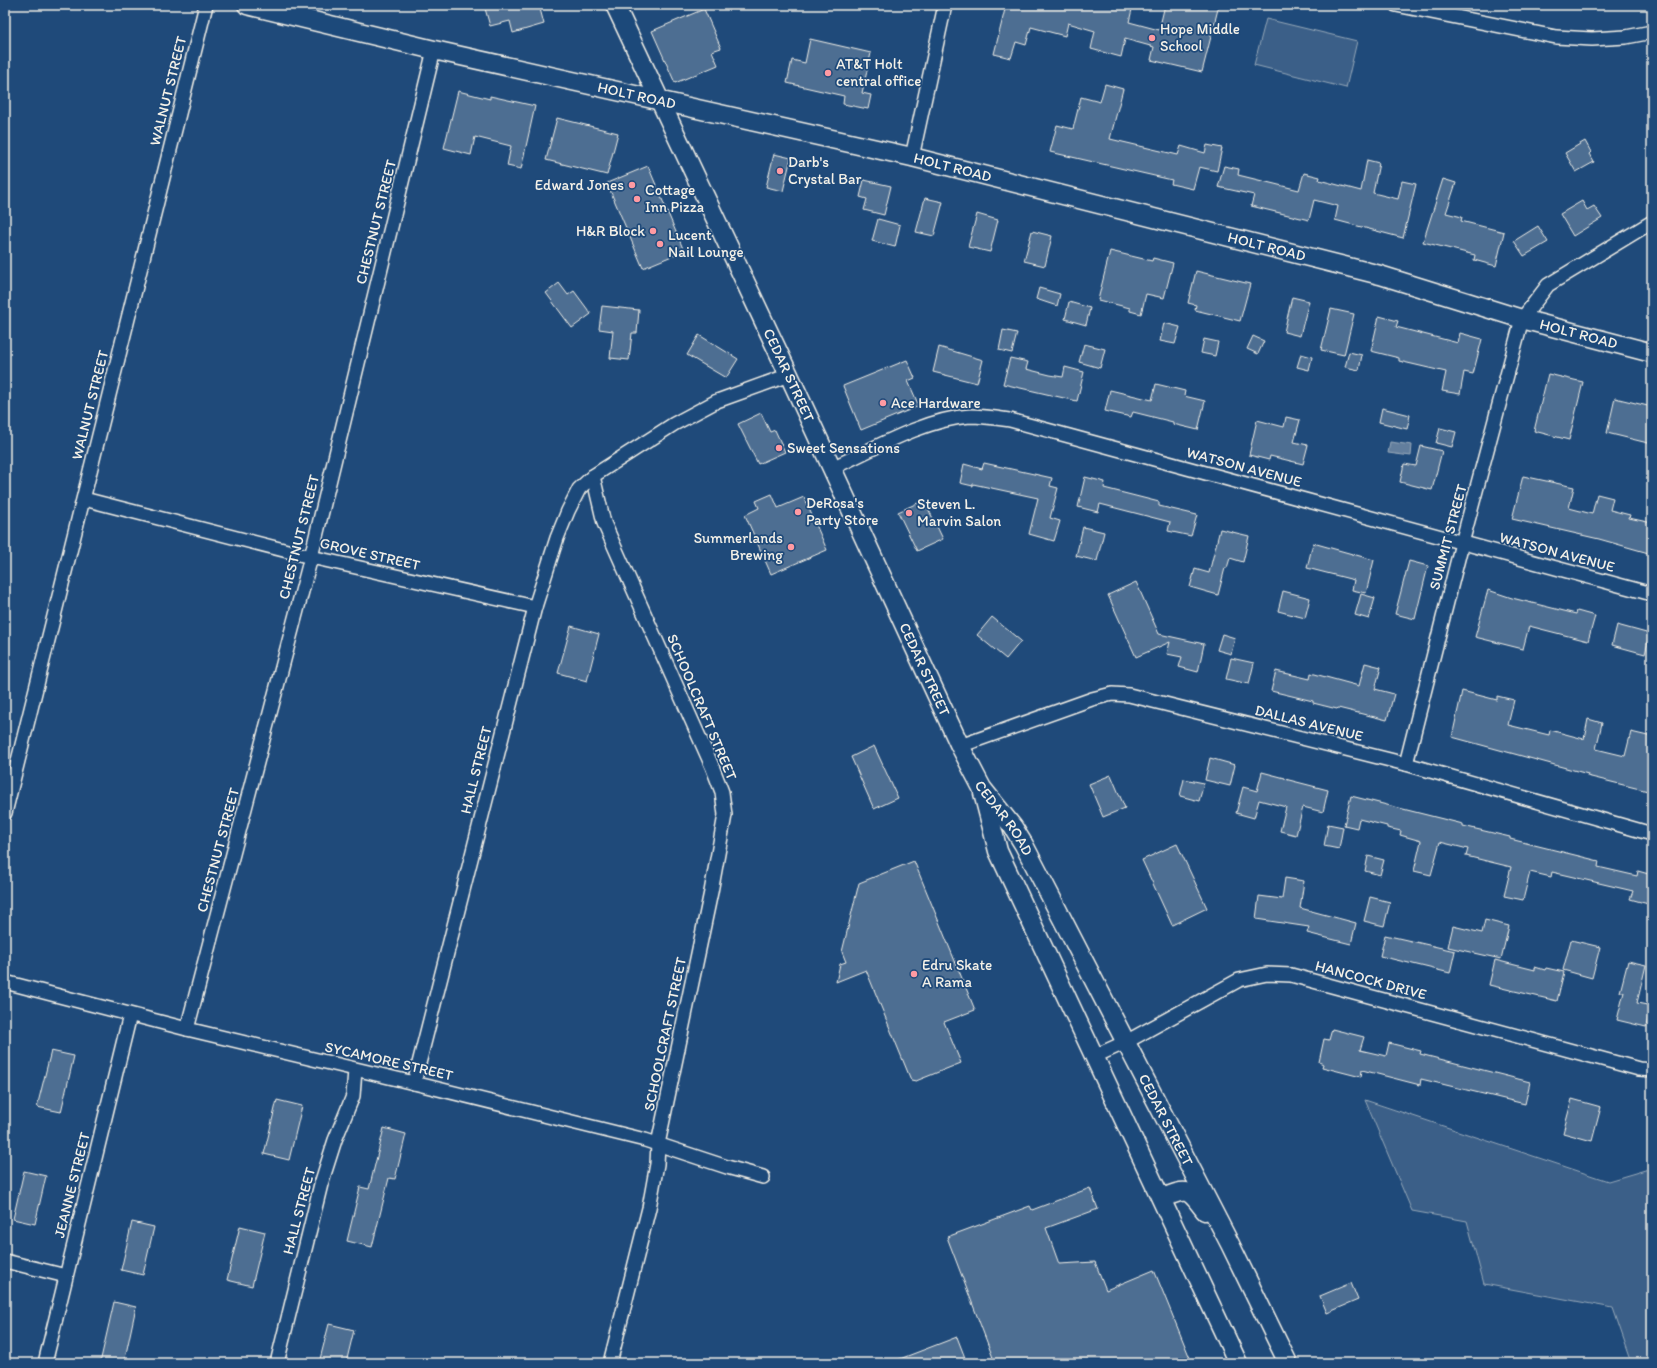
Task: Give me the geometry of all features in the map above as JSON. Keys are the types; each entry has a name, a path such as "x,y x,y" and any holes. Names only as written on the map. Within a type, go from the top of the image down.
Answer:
{"main road":[{"name":"HOLT ROAD","path":"247,5 434,50 912,157 1380,275 1522,319 1652,353"},
{"name":"CEDAR STREET","path":"616,5 960,746 982,788"},
{"name":"CEDAR ROAD","path":"982,788 1020,839 1041,877"},
{"name":"CEDAR ROAD","path":"982,788 998,851 1095,1056"},
{"name":"CEDAR STREET","path":"1041,877 1230,1244 1288,1363"},
{"path":"1095,1056 1238,1363"},
{"path":"1162,1198 1180,1191 1187,1191 1193,1195 1230,1244"}],"street":[{"name":"WALNUT STREET","path":"5,813 206,5"},
{"path":"912,157 945,5"},
{"path":"1396,5 1556,37 1592,39 1626,37 1652,32"},
{"name":"CHESTNUT STREET","path":"188,1029 311,557 434,50"},
{"path":"1522,319 1548,285 1652,222"},
{"name":"SUMMIT STREET","path":"1406,764 1462,543 1522,319"},
{"path":"593,476 674,424 717,401 789,375"},
{"name":"WATSON AVENUE","path":"832,468 925,426 968,416 987,416 1010,420 1652,594"},
{"name":"HALL STREET","path":"414,1083 534,607 557,538 568,511 579,489 593,476"},
{"name":"SCHOOLCRAFT STREET","path":"593,476 604,523 712,766 722,792 725,814 711,892 658,1144 657,1164 649,1208 610,1363"},
{"name":"GROVE STREET","path":"84,499 311,557 534,607"},
{"name":"DALLAS AVENUE","path":"960,746 1092,699 1112,694 1129,695 1406,764 1652,834"},
{"name":"HANCOCK DRIVE","path":"1095,1056 1126,1042 1240,980 1267,974 1283,974 1320,982 1639,1069 1652,1070"},
{"name":"SYCAMORE STREET","path":"5,982 130,1015 414,1083 658,1144 764,1178"},
{"name":"JEANNE STREET","path":"45,1363 130,1015"},
{"name":"HALL STREET","path":"277,1363 321,1184 335,1140 353,1096 355,1070"},
{"path":"5,1261 66,1276"}],"shaded area":[{"path":"1266,19 1357,41 1346,88 1254,65"},
{"path":"1390,442 1412,445 1411,456 1388,453"},
{"path":"1365,1100 1608,1181 1652,1168 1652,1363 1632,1363 1613,1308 1484,1284 1467,1221 1412,1211"}],"building":[{"path":"484,5 539,5 544,24 513,33 510,21 490,26"},
{"name":"Hope Middle School","path":"1006,5 1133,5 1129,22 1159,30 1165,5 1219,5 1202,72 1151,60 1154,47 1125,39 1121,57 1091,49 1095,31 1068,23 1065,36 1031,27 1026,45 1016,42 1011,58 994,54"},
{"path":"704,9 721,48 712,51 718,65 675,83 652,31"},
{"name":"AT&T Holt central office","path":"810,39 871,53 862,93 871,95 868,109 843,104 844,96 787,83 792,60 805,63"},
{"path":"1105,84 1123,89 1110,139 1178,155 1181,146 1205,153 1207,145 1222,148 1217,171 1199,167 1193,189 1171,184 1172,180 1050,152 1057,125 1073,129 1081,97 1100,102"},
{"path":"458,91 490,99 490,96 535,106 521,169 507,166 511,146 475,137 471,155 444,148"},
{"path":"557,118 618,133 607,175 546,160"},
{"path":"1585,141 1591,152 1589,154 1594,162 1576,172 1565,153"},
{"path":"774,154 791,158 783,191 766,187"},
{"path":"1367,160 1379,163 1373,193 1398,199 1402,181 1416,184 1403,238 1335,220 1338,206 1314,200 1309,220 1251,206 1254,195 1218,187 1224,166 1239,169 1238,175 1299,190 1304,173 1320,177 1319,180 1361,191"},
{"path":"648,166 684,251 643,268 607,183"},
{"path":"1443,179 1456,183 1446,213 1462,217 1461,221 1504,232 1496,266 1474,260 1475,255 1423,242"},
{"path":"864,180 891,186 884,215 864,210 867,199 860,197"},
{"path":"925,198 943,202 934,236 916,232"},
{"path":"1582,201 1587,210 1594,206 1602,218 1573,236 1560,214"},
{"path":"977,214 998,220 990,252 968,247"},
{"path":"878,219 900,225 895,247 872,241"},
{"path":"1538,226 1548,242 1524,256 1514,241"},
{"path":"1032,231 1052,236 1045,266 1024,261"},
{"path":"1110,251 1152,261 1153,258 1173,263 1164,298 1146,294 1141,314 1130,311 1130,308 1098,300"},
{"path":"1196,271 1250,284 1240,321 1195,310 1196,305 1188,303"},
{"path":"559,283 568,295 574,291 591,314 572,328 546,293"},
{"path":"1039,288 1060,294 1057,306 1036,299"},
{"path":"1292,297 1309,301 1300,336 1284,332"},
{"path":"1069,302 1090,308 1086,325 1065,319"},
{"path":"602,306 639,310 637,333 632,333 629,360 610,358 613,331 599,329"},
{"path":"1331,309 1354,314 1344,355 1321,350"},
{"path":"1379,316 1398,321 1396,327 1458,343 1460,333 1482,339 1473,374 1464,372 1460,394 1442,391 1446,372 1399,361 1399,358 1371,351"},
{"path":"1164,323 1180,327 1175,344 1160,341"},
{"path":"1003,330 1017,333 1012,353 999,350"},
{"path":"699,335 738,359 726,378 687,355"},
{"path":"1253,336 1264,341 1258,354 1247,349"},
{"path":"1204,339 1218,342 1215,356 1201,353"},
{"path":"1084,344 1105,349 1100,368 1079,362"},
{"path":"939,347 983,360 977,383 933,372"},
{"path":"1349,352 1362,355 1359,370 1345,367"},
{"path":"1301,354 1312,357 1309,370 1297,367"},
{"path":"1010,358 1028,362 1026,369 1050,375 1063,377 1065,367 1084,372 1077,401 1003,384"},
{"path":"907,360 915,378 908,381 919,406 861,430 843,386"},
{"path":"1548,374 1583,382 1569,440 1534,431"},
{"path":"1156,384 1185,391 1184,396 1205,401 1198,430 1133,412 1131,417 1105,411 1110,390 1152,400"},
{"path":"1615,398 1652,407 1652,444 1607,433"},
{"path":"1382,408 1410,415 1407,429 1379,422"},
{"path":"761,413 770,432 775,430 785,452 758,464 738,424"},
{"path":"1286,417 1300,420 1294,442 1308,445 1303,464 1270,456 1269,460 1249,455 1257,420 1284,427"},
{"path":"1440,428 1456,432 1452,447 1436,443"},
{"path":"1421,446 1442,451 1432,490 1400,482 1404,464 1416,466"},
{"path":"984,463 1052,478 1050,486 1058,488 1050,518 1060,521 1054,541 1029,534 1038,498 973,484 973,486 960,483 964,464 982,469"},
{"path":"1523,476 1574,487 1569,508 1592,514 1597,494 1613,498 1610,510 1630,515 1629,518 1652,523 1652,554 1599,539 1512,519"},
{"path":"1085,477 1105,482 1104,488 1159,502 1159,506 1197,515 1191,536 1168,531 1170,522 1100,504 1098,512 1078,507"},
{"path":"772,494 778,508 804,497 827,550 771,574 745,515 759,508 756,501"},
{"path":"924,500 943,539 917,551 898,512"},
{"path":"1083,527 1104,532 1097,561 1076,556"},
{"path":"1220,529 1249,536 1243,562 1230,558 1227,568 1225,568 1218,595 1190,587 1195,569 1209,573"},
{"path":"1313,543 1374,560 1366,593 1352,590 1354,580 1307,568"},
{"path":"1409,561 1428,566 1415,619 1395,614"},
{"path":"1136,582 1159,634 1204,644 1198,672 1179,667 1182,657 1167,654 1170,642 1136,657 1108,595"},
{"path":"1488,590 1512,598 1576,614 1577,611 1595,616 1588,641 1529,626 1523,649 1475,637"},
{"path":"1283,591 1310,598 1305,618 1278,611"},
{"path":"1361,594 1375,598 1369,619 1355,615"},
{"path":"992,617 1021,641 1006,659 977,635"},
{"path":"1617,625 1650,634 1645,654 1612,645"},
{"path":"571,626 599,634 587,681 558,673"},
{"path":"1222,634 1235,638 1231,654 1217,650"},
{"path":"1231,658 1254,663 1249,684 1226,679"},
{"path":"1365,663 1381,667 1375,689 1394,694 1387,720 1313,703 1313,701 1271,691 1276,671 1310,679 1311,673 1359,686"},
{"path":"1462,691 1497,700 1497,696 1514,700 1508,725 1549,735 1550,730 1584,739 1588,719 1602,723 1596,749 1625,756 1631,732 1652,737 1652,792 1587,776 1588,774 1452,737"},
{"path":"874,746 898,798 874,809 851,757"},
{"path":"1210,758 1235,765 1230,786 1205,780"},
{"path":"1262,772 1328,790 1323,812 1303,807 1296,835 1280,831 1286,807 1259,800 1254,818 1236,813 1243,787 1257,791"},
{"path":"1111,775 1125,808 1103,817 1089,784"},
{"path":"1184,779 1204,783 1199,801 1180,796"},
{"path":"1351,796 1463,824 1463,826 1510,837 1510,839 1599,861 1598,867 1637,876 1638,871 1652,875 1652,905 1630,899 1633,891 1552,872 1551,877 1530,872 1523,900 1504,896 1511,867 1466,856 1468,849 1440,842 1431,875 1414,871 1421,841 1400,835 1401,831 1387,828 1387,826 1359,819 1357,828 1344,825"},
{"path":"1328,824 1343,827 1339,849 1324,846"},
{"path":"1177,844 1207,908 1172,925 1142,860"},
{"path":"1368,856 1384,860 1380,875 1365,871"},
{"name":"Edru Skate A Rama","path":"914,861 975,1010 944,1022 961,1063 916,1081 911,1080 866,970 836,982 840,964 846,962 842,952 859,883"},
{"path":"1285,878 1304,881 1300,908 1356,923 1351,944 1307,933 1309,927 1256,919 1259,896 1282,899"},
{"path":"1370,897 1390,902 1384,926 1364,921"},
{"path":"1485,920 1509,926 1501,959 1448,947 1453,926 1482,933"},
{"path":"1385,935 1455,951 1450,973 1380,956"},
{"path":"1571,940 1600,947 1592,978 1563,970"},
{"path":"1495,960 1535,970 1535,967 1545,970 1546,968 1564,972 1557,1001 1489,985"},
{"path":"1628,961 1646,965 1637,1003 1652,1006 1652,1019 1648,1018 1646,1027 1617,1020 1624,992 1620,992"},
{"path":"1332,1029 1364,1037 1360,1050 1386,1056 1389,1043 1421,1051 1420,1054 1530,1082 1525,1104 1421,1079 1420,1085 1362,1070 1361,1077 1322,1067 1323,1064 1319,1062 1324,1039 1329,1040"},
{"path":"51,1051 74,1056 61,1112 37,1107"},
{"path":"1572,1099 1601,1107 1592,1141 1563,1133"},
{"path":"277,1100 302,1106 289,1160 264,1154"},
{"path":"384,1128 406,1134 395,1179 389,1178 372,1247 347,1241 360,1187 369,1189"},
{"path":"24,1171 46,1176 35,1224 13,1219"},
{"path":"1090,1188 1098,1209 1046,1228 1059,1264 1095,1262 1106,1290 1154,1270 1192,1363 995,1363 947,1237 1030,1206 1032,1210"},
{"path":"132,1222 154,1227 143,1275 121,1270"},
{"path":"240,1226 265,1232 252,1286 227,1280"},
{"path":"1351,1283 1358,1300 1327,1313 1320,1296"},
{"path":"114,1302 136,1307 124,1363 100,1363"},
{"path":"329,1324 354,1330 346,1363 319,1363"},
{"path":"957,1337 967,1363 892,1363 892,1362"}],"place":[{"name":"Hope Middle School","path":"1152,38"},
{"name":"AT&T Holt central office","path":"828,73"},
{"name":"Darb's Crystal Bar","path":"780,171"},
{"name":"Edward Jones","path":"632,185"},
{"name":"Cottage Inn Pizza","path":"637,199"},
{"name":"H&R Block","path":"653,231"},
{"name":"Lucent Nail Lounge","path":"660,244"},
{"name":"Ace Hardware","path":"883,403"},
{"name":"Sweet Sensations","path":"779,448"},
{"name":"DeRosa's Party Store","path":"798,512"},
{"name":"Steven L. Marvin Salon","path":"909,513"},
{"name":"Summerlands Brewing","path":"791,547"},
{"name":"Edru Skate A Rama","path":"914,974"}]}
